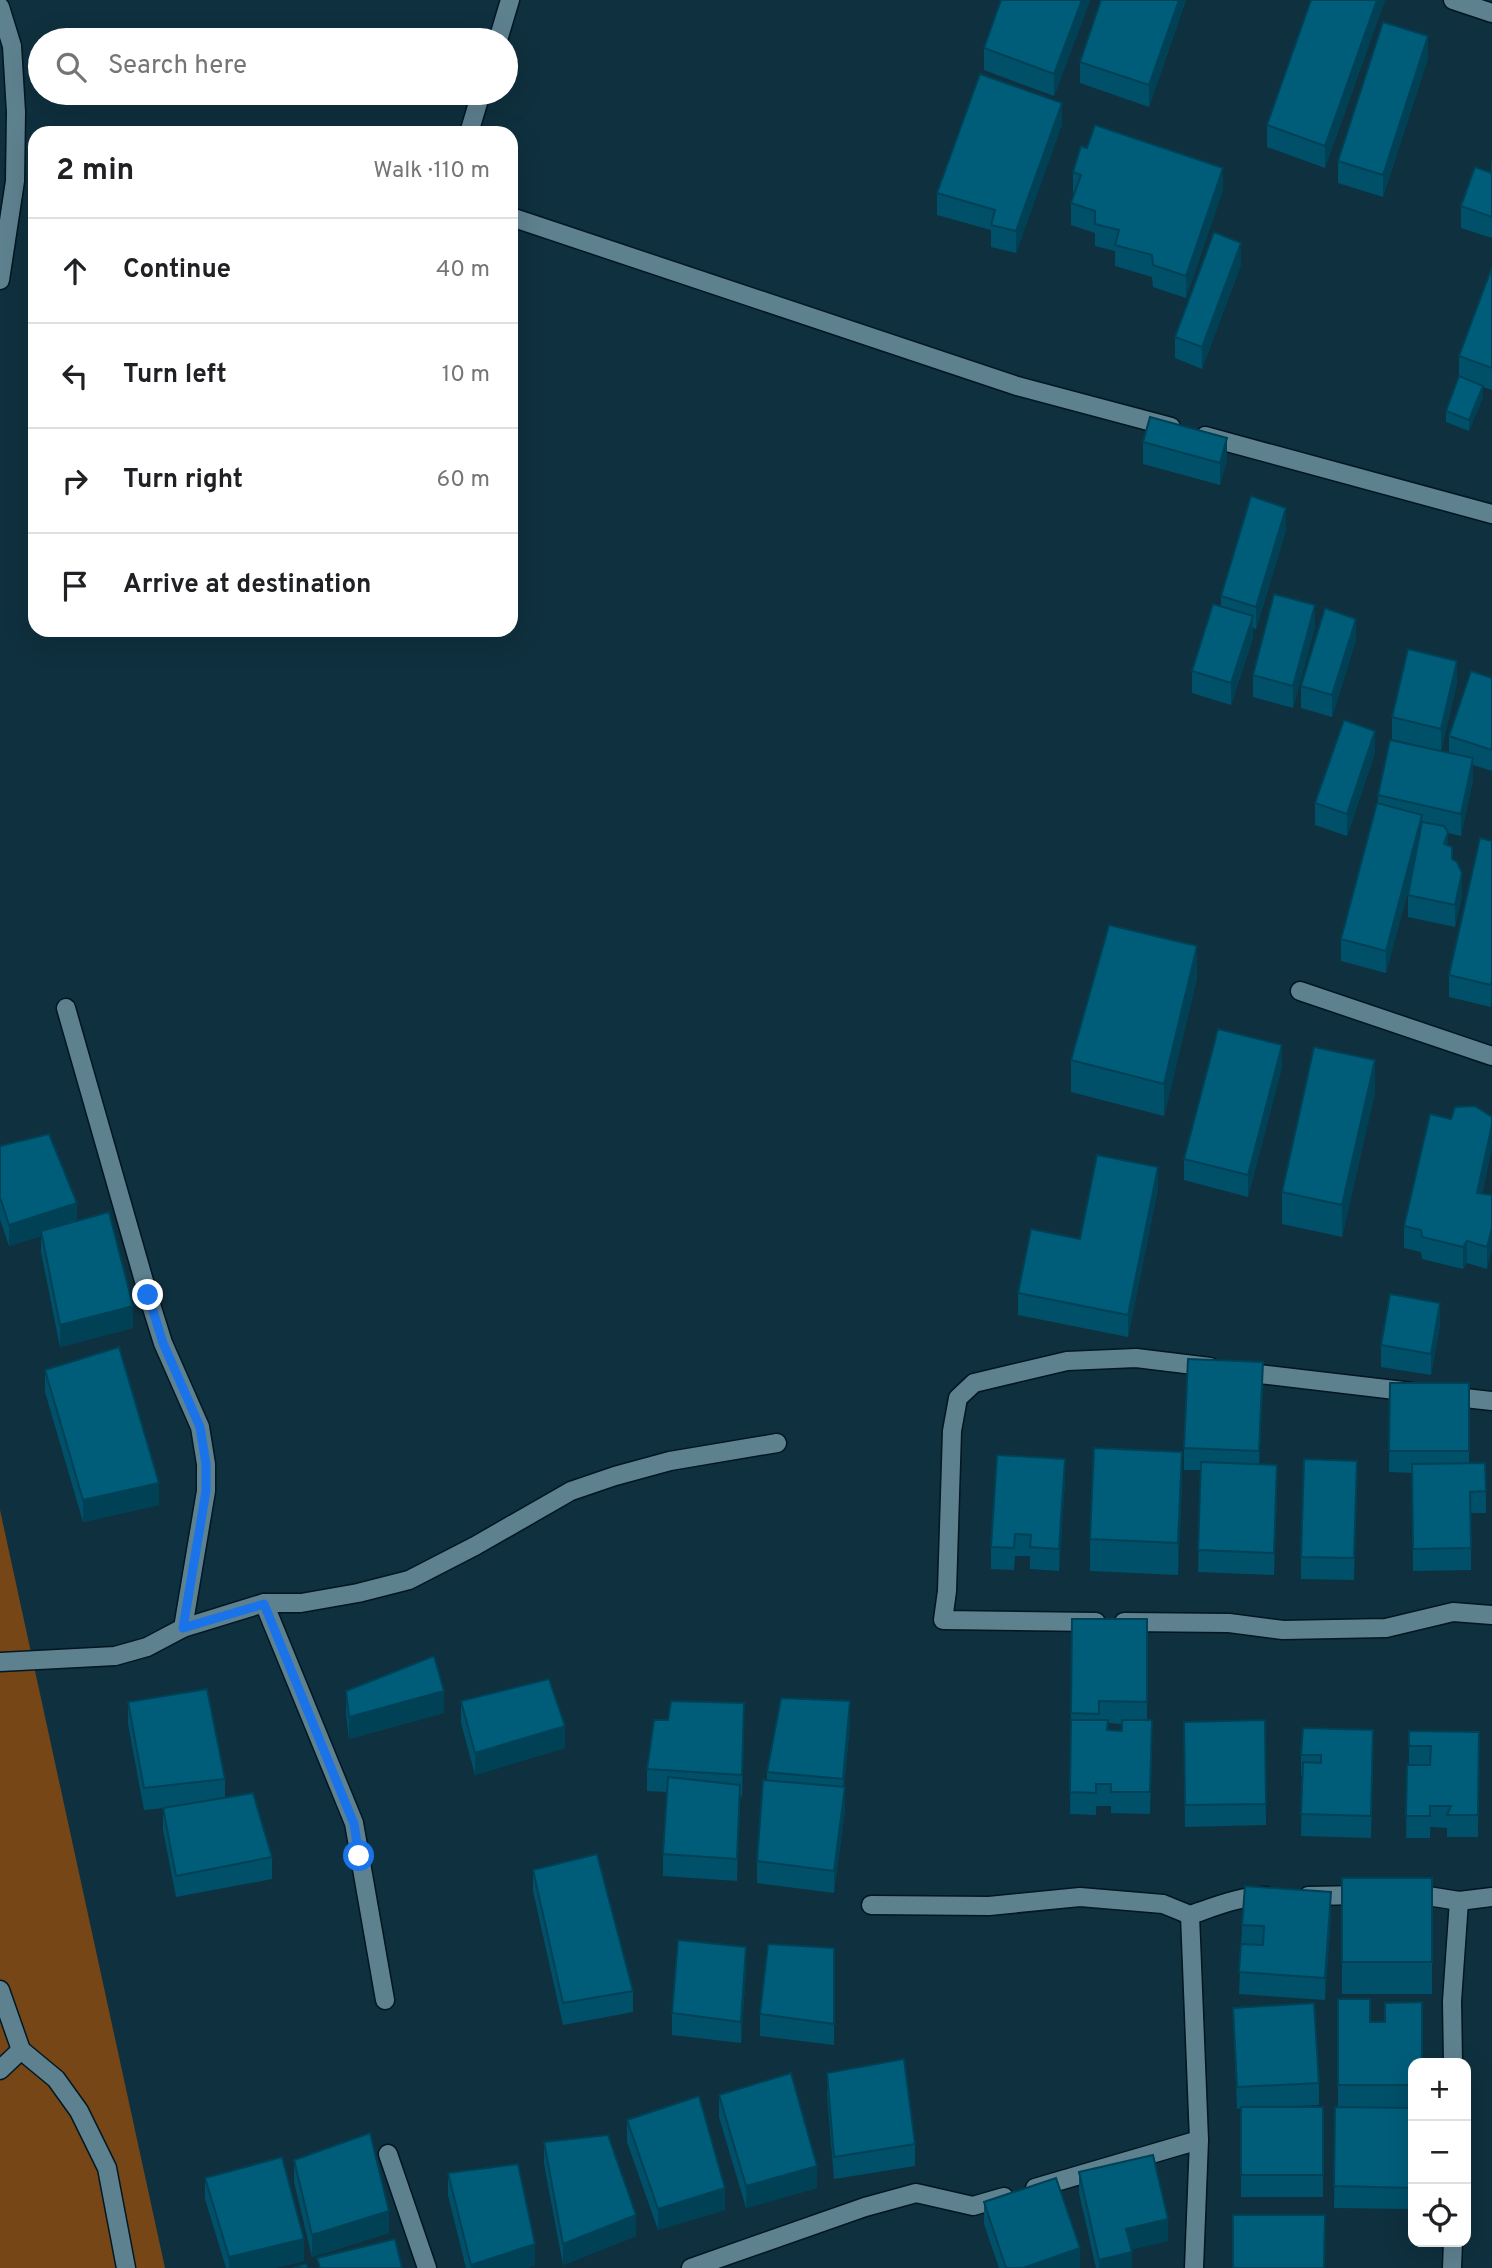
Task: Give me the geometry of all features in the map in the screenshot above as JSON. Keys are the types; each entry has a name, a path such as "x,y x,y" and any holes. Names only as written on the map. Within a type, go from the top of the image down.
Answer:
{"street":[{"path":"502,28 510,0"},
{"path":"1452,0 1492,13"},
{"path":"0,7 12,46 16,112 15,181 0,281"},
{"path":"471,126 477,105"},
{"path":"518,219 1017,386 1492,514"},
{"path":"1300,991 1492,1056"},
{"path":"66,1008 163,1343 200,1427 206,1464 206,1491 183,1628"},
{"path":"1492,1401 1136,1358 1066,1361 974,1383 958,1398 951,1431 947,1591 943,1620 1229,1623 1283,1630 1386,1628 1453,1612 1492,1615"},
{"path":"0,1662 115,1656 147,1647 183,1628 264,1604 301,1604 409,1580 571,1491 670,1461 777,1443"},
{"path":"264,1604 354,1824 385,2000"},
{"path":"872,1905 989,1906 1080,1897 1163,1904 1190,1915 1255,1896 1408,1893 1459,1902 1492,1896"},
{"path":"1453,2058 1452,2001 1459,1902"},
{"path":"1190,1915 1199,2140 1194,2268"},
{"path":"0,1990 21,2050 56,2079 79,2111 107,2168 126,2268"},
{"path":"0,2070 21,2050"},
{"path":"691,2268 865,2207 916,2193 973,2206 1199,2140"},
{"path":"388,2154 427,2268"},
{"path":"1452,2268 1453,2247"}],"shaded area":[{"path":"0,1510 165,2268 0,2268"}],"building":[{"path":"1001,0 1082,0 1054,74 984,48"},
{"path":"1101,0 1179,0 1149,85 1080,62"},
{"path":"1311,0 1377,0 1325,146 1267,125"},
{"path":"1383,22 1428,36 1383,175 1338,161"},
{"path":"980,74 1062,103 1016,231 991,225 995,210 937,193"},
{"path":"1095,125 1223,168 1186,276 1153,265 1152,255 1115,245 1119,230 1095,224 1095,211 1071,203 1081,175 1073,172 1081,146 1087,148"},
{"path":"1475,167 1492,173 1492,217 1461,206"},
{"path":"1214,232 1241,243 1202,347 1175,337"},
{"path":"1492,267 1492,368 1459,356"},
{"path":"1459,376 1483,386 1469,420 1446,411"},
{"path":"1150,417 1227,438 1220,463 1143,442"},
{"path":"1251,496 1286,508 1256,607 1221,596"},
{"path":"1274,594 1315,605 1293,686 1253,675"},
{"path":"1213,604 1253,616 1231,683 1192,671"},
{"path":"1325,608 1356,619 1332,695 1301,686"},
{"path":"1408,649 1457,661 1441,729 1392,717"},
{"path":"1471,671 1492,678 1492,750 1449,736"},
{"path":"1344,720 1375,731 1347,814 1315,803"},
{"path":"1390,740 1473,758 1461,814 1378,795"},
{"path":"1377,803 1422,815 1386,951 1341,939"},
{"path":"1422,822 1444,826 1448,832 1444,844 1452,847 1452,859 1457,862 1462,873 1455,905 1408,895"},
{"path":"1480,838 1492,841 1491,985 1449,975"},
{"path":"1109,925 1197,946 1164,1084 1071,1060"},
{"path":"1218,1029 1282,1045 1248,1175 1184,1159"},
{"path":"1314,1047 1375,1060 1342,1205 1282,1192"},
{"path":"1475,1106 1492,1117 1477,1193 1492,1195 1492,1228 1487,1247 1467,1241 1463,1247 1422,1237 1421,1230 1404,1226 1430,1114 1451,1119 1455,1107"},
{"path":"49,1134 77,1203 9,1225 0,1197 0,1146"},
{"path":"1097,1155 1158,1167 1128,1315 1018,1293 1031,1229 1080,1239"},
{"path":"109,1212 133,1306 60,1325 41,1231"},
{"path":"1390,1294 1440,1303 1431,1354 1381,1345"},
{"path":"119,1347 159,1483 83,1500 45,1370"},
{"path":"1188,1359 1263,1362 1259,1451 1184,1448"},
{"path":"1390,1383 1469,1383 1469,1451 1389,1451"},
{"path":"1094,1448 1182,1452 1178,1543 1090,1539"},
{"path":"997,1455 1065,1459 1059,1549 1030,1547 1031,1535 1015,1534 1014,1548 991,1547"},
{"path":"1304,1459 1357,1461 1354,1558 1301,1557"},
{"path":"1201,1462 1277,1465 1274,1553 1198,1550"},
{"path":"1485,1463 1486,1491 1470,1492 1471,1548 1413,1549 1412,1464"},
{"path":"1072,1619 1147,1619 1147,1702 1099,1701 1099,1714 1071,1713"},
{"path":"434,1656 444,1691 349,1717 346,1691"},
{"path":"549,1679 565,1726 475,1753 461,1701"},
{"path":"207,1689 225,1779 144,1788 128,1702"},
{"path":"781,1698 850,1701 843,1779 767,1772"},
{"path":"671,1701 744,1703 742,1775 647,1769 654,1720 668,1720"},
{"path":"1071,1720 1108,1720 1107,1730 1122,1731 1122,1720 1152,1720 1150,1792 1111,1792 1111,1784 1096,1784 1096,1793 1070,1792"},
{"path":"1265,1720 1266,1804 1185,1805 1184,1722"},
{"path":"1303,1728 1373,1730 1371,1816 1301,1814 1303,1762 1321,1763 1321,1755 1301,1755"},
{"path":"1409,1731 1479,1732 1478,1815 1447,1815 1451,1806 1430,1806 1430,1816 1406,1816 1407,1765 1430,1765 1431,1746 1409,1746"},
{"path":"668,1777 740,1785 737,1859 663,1854"},
{"path":"763,1780 845,1787 834,1871 757,1861"},
{"path":"253,1793 272,1857 176,1876 163,1808"},
{"path":"597,1854 633,1991 563,2003 533,1870"},
{"path":"1342,1878 1432,1878 1432,1962 1342,1962"},
{"path":"1245,1886 1331,1892 1325,1978 1239,1972 1241,1944 1263,1945 1264,1926 1242,1925"},
{"path":"678,1940 746,1947 741,2022 672,2013"},
{"path":"768,1944 834,1948 834,2024 760,2014"},
{"path":"1338,1999 1370,1999 1370,2022 1385,2022 1385,2003 1422,2002 1422,2058 1408,2058 1408,2085 1338,2085"},
{"path":"1314,2003 1319,2083 1237,2087 1233,2008"},
{"path":"904,2059 915,2144 834,2157 827,2073"},
{"path":"791,2073 817,2166 746,2186 719,2095"},
{"path":"699,2096 725,2188 658,2209 627,2120"},
{"path":"1241,2107 1323,2107 1323,2175 1241,2175"},
{"path":"1335,2107 1408,2108 1408,2188 1334,2186"},
{"path":"370,2133 389,2211 312,2235 294,2160"},
{"path":"608,2135 636,2215 563,2244 544,2142"},
{"path":"1153,2155 1168,2219 1126,2229 1132,2252 1099,2260 1079,2172"},
{"path":"282,2157 304,2239 229,2257 205,2178"},
{"path":"518,2164 535,2244 471,2265 448,2173"},
{"path":"1056,2178 1080,2248 1023,2268 1006,2268 984,2202"},
{"path":"1233,2215 1325,2215 1324,2268 1233,2268"},
{"path":"395,2239 402,2268 320,2268 317,2258"}],"route":[{"path":"148,1295 163,1343 200,1427 206,1464 206,1491 183,1628 264,1604 354,1824 359,1856"}]}
